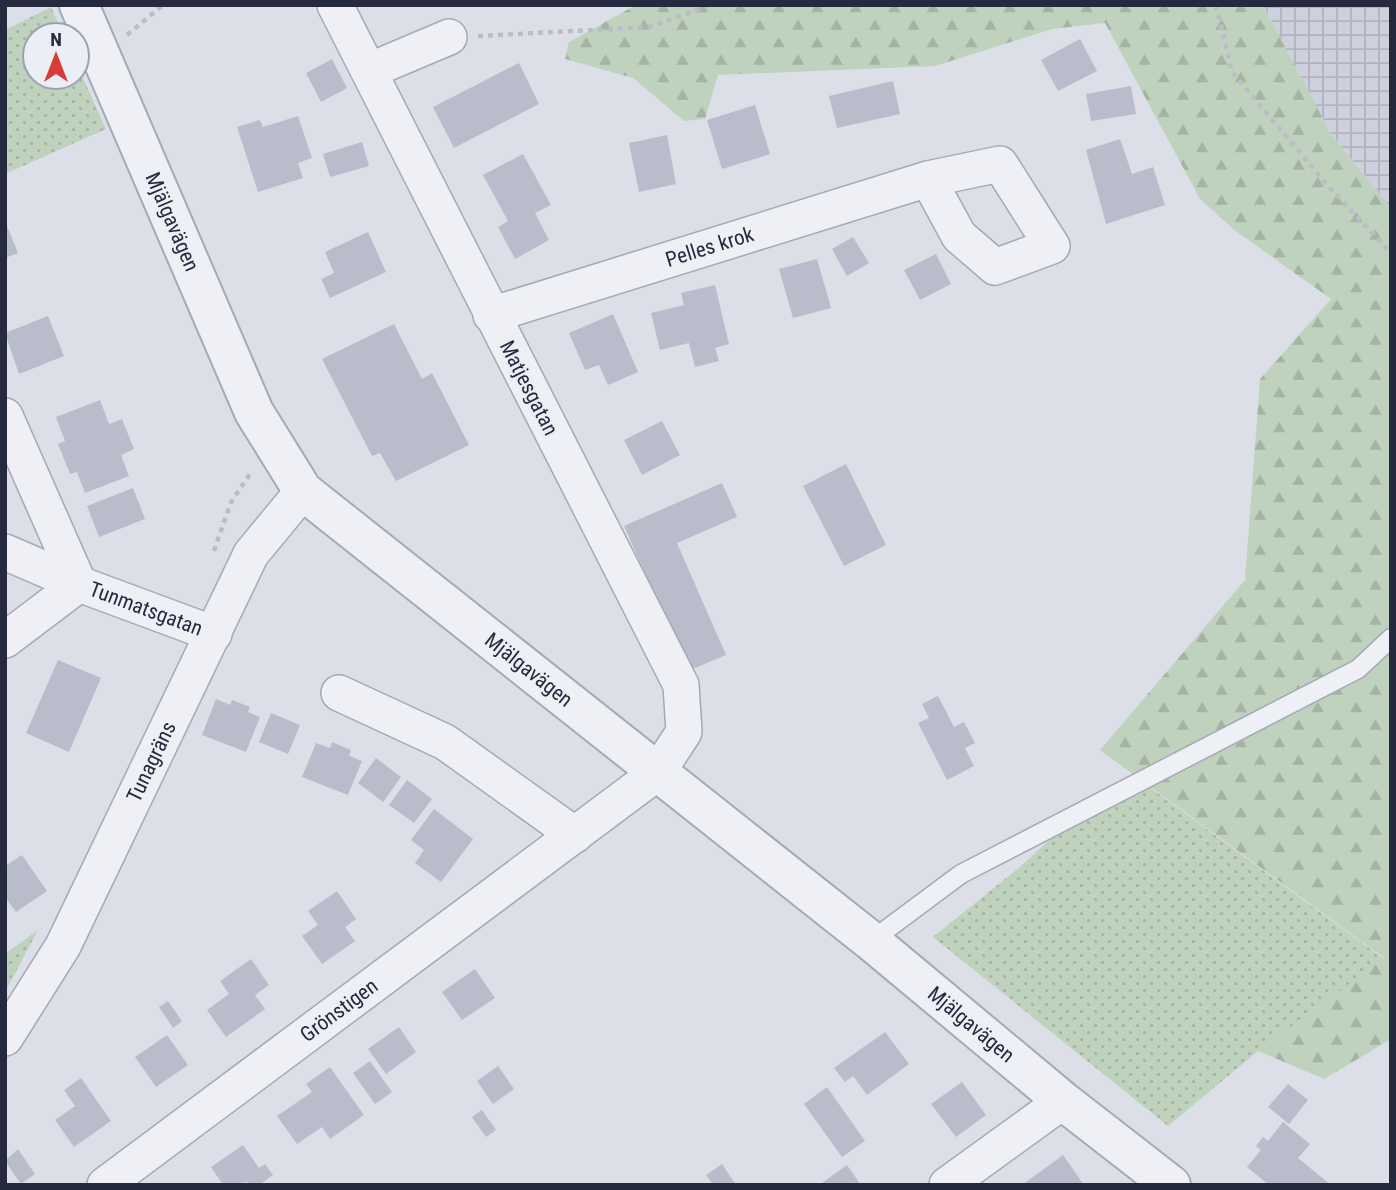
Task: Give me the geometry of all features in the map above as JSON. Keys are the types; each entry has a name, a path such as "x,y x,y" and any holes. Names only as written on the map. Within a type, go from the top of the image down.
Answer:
{"street":[{"name":"Mjälgavägen","path":"79,5 254,412 303,491 871,941 1063,1101 1171,1185"},
{"name":"Matjesgatan","path":"335,5 371,70 491,315 681,685 684,732 657,773"},
{"path":"371,70 449,37"},
{"name":"Pelles krok","path":"491,315 928,179"},
{"name":"Tunmatsgatan","path":"7,428 79,584"},
{"name":"Tunagräns","path":"5,1038 63,946 251,554 303,491"},
{"name":"Tunmatsgatan","path":"5,552 79,584 214,634"},
{"path":"5,640 79,584"},
{"path":"339,693 445,742 575,835"},
{"name":"Grönstigen","path":"104,1185 657,773"},
{"path":"947,1185 1063,1101"}],"lane":[{"path":"871,941 961,874 1358,669 1391,638"}],"path":[{"path":"121,40 163,5"},
{"path":"449,37 649,27 711,5"},
{"path":"1216,5 1232,72 1329,187 1391,253"},
{"path":"210,563 231,502 254,469 281,455"}],"shaded area":[{"path":"1263,5 1391,5 1391,208 1331,134"}],"green space":[{"path":"636,5 1263,5 1331,134 1391,208 1391,1039 1324,1079 1258,1051 1384,958 1100,750 1245,580 1260,379 1331,299 1233,229 1200,199 1105,23 1052,29 935,66 718,75 705,119 684,121 633,78 565,59 569,42"},
{"path":"51,7 57,21 23,21"},
{"path":"21,22 21,91 89,91 106,129 5,174 5,30"},
{"path":"1148,786 1384,959 1258,1051 1168,1126 933,937 1021,866 1057,833"},
{"path":"38,930 5,992 5,954"}],"building":[{"path":"1080,39 1097,71 1058,91 1041,60"},
{"path":"332,59 347,88 321,102 306,73"},
{"path":"519,63 539,104 454,148 433,107"},
{"path":"893,81 900,114 837,128 829,96"},
{"path":"1131,86 1136,114 1091,121 1086,94"},
{"path":"755,105 770,154 722,169 707,120"},
{"path":"298,116 312,158 298,163 303,178 258,192 237,127 260,120 263,127"},
{"path":"667,135 676,184 639,192 629,143"},
{"path":"1120,139 1132,174 1153,167 1165,205 1106,224 1086,150"},
{"path":"362,142 369,166 330,177 323,154"},
{"path":"523,154 551,205 535,213 549,240 515,259 498,227 508,221 483,175"},
{"path":"5,221 18,253 5,258"},
{"path":"368,232 386,272 330,298 321,279 334,273 325,252"},
{"path":"853,237 869,263 847,276 832,249"},
{"path":"936,254 951,284 920,300 904,270"},
{"path":"817,259 831,308 793,318 779,269"},
{"path":"715,285 729,344 715,348 719,361 695,367 689,343 660,350 651,313 684,305 681,293"},
{"path":"613,314 638,372 608,385 599,365 585,370 569,333"},
{"path":"48,316 64,356 19,374 5,333"},
{"path":"394,324 422,379 432,373 469,445 396,481 380,453 372,456 322,359"},
{"path":"100,400 109,424 122,419 134,449 121,455 129,476 85,493 77,472 70,474 58,444 65,441 56,417"},
{"path":"662,421 680,455 642,475 624,440"},
{"path":"846,464 886,545 844,566 803,486"},
{"path":"722,483 737,517 677,543 726,655 688,671 624,526"},
{"path":"133,488 145,519 99,537 87,506"},
{"path":"58,660 101,678 69,752 26,733"},
{"path":"938,696 954,727 964,722 975,743 965,748 974,766 947,780 918,723 929,718 922,704"},
{"path":"216,699 230,705 232,700 250,707 248,712 260,717 246,752 202,735"},
{"path":"271,713 300,725 288,754 259,742"},
{"path":"332,742 351,750 349,756 362,761 348,795 302,777 316,743 330,748"},
{"path":"376,758 401,777 383,802 358,783"},
{"path":"407,780 432,799 414,823 389,805"},
{"path":"434,809 473,839 441,882 415,863 424,850 411,840"},
{"path":"22,855 47,891 16,912 5,897 5,866"},
{"path":"337,891 356,919 345,927 355,941 322,964 302,936 318,925 308,911"},
{"path":"251,959 269,985 255,995 265,1009 226,1037 207,1010 229,994 220,981"},
{"path":"475,969 495,998 462,1020 442,992"},
{"path":"168,1001 182,1021 173,1028 159,1007"},
{"path":"399,1027 416,1052 386,1074 368,1049"},
{"path":"885,1032 909,1064 867,1095 853,1076 845,1082 834,1068"},
{"path":"167,1035 188,1065 156,1087 135,1057"},
{"path":"370,1061 392,1092 375,1104 353,1073"},
{"path":"498,1066 514,1089 493,1104 477,1081"},
{"path":"330,1067 364,1115 330,1139 322,1127 297,1144 277,1116 312,1092 306,1084"},
{"path":"81,1078 111,1121 74,1147 55,1120 75,1106 64,1090"},
{"path":"962,1082 986,1115 956,1137 931,1104"},
{"path":"1288,1084 1308,1100 1289,1124 1268,1107"},
{"path":"827,1087 865,1141 842,1157 804,1104"},
{"path":"482,1110 496,1130 486,1137 472,1117"},
{"path":"1283,1122 1310,1144 1298,1158 1331,1185 1269,1185 1247,1167 1261,1150 1256,1146 1263,1137 1268,1141"},
{"path":"243,1145 259,1168 265,1164 273,1175 259,1185 246,1182 223,1185 211,1167"},
{"path":"18,1149 35,1174 21,1184 5,1161"},
{"path":"1063,1155 1084,1185 1022,1185"},
{"path":"722,1164 736,1185 713,1185 706,1175"},
{"path":"847,1165 861,1185 819,1185"}]}
